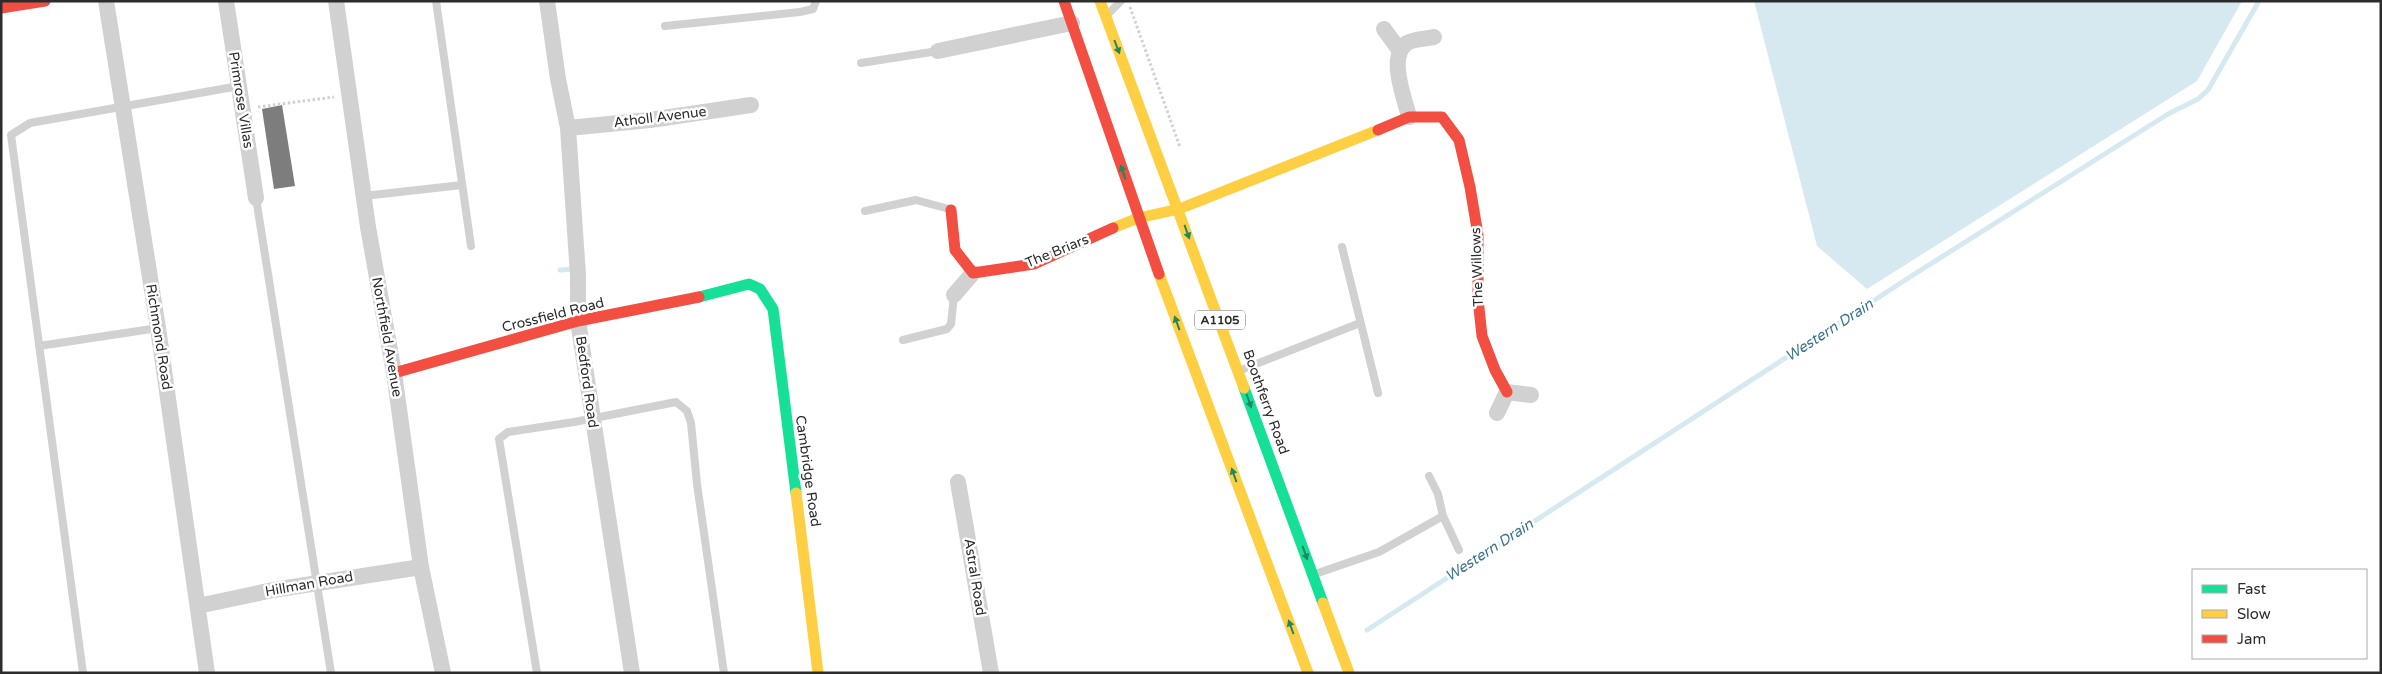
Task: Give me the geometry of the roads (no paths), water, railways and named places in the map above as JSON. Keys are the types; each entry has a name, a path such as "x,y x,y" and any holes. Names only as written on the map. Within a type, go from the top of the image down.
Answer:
{"street":[{"path":"1,8 45,1"},
{"name":"Richmond Road","path":"106,1 158,328 207,673"},
{"name":"Primrose Villas","path":"226,1 256,198"},
{"name":"Northfield Avenue","path":"336,1 364,196 394,373 421,567 443,673"},
{"name":"Bedford Road","path":"547,1 558,79 568,128 578,275 578,321 632,673"},
{"name":"A1105","path":"1064,1 1138,218 1308,673"},
{"name":"Boothferry Road","path":"1100,1 1179,209 1349,673"},
{"path":"938,51 1072,23"},
{"path":"1384,29 1400,51"},
{"path":"1409,117 1396,63 1400,51 1407,43 1434,37"},
{"name":"Atholl Avenue","path":"568,128 650,120 751,105"},
{"name":"The Willows","path":"1179,209 1409,117 1442,118 1459,140 1478,235 1478,299 1482,336 1495,370 1507,392"},
{"name":"The Briars","path":"973,274 1034,264 1072,245 1138,218 1179,209"},
{"path":"951,210 955,250 973,274 954,295"},
{"name":"Crossfield Road","path":"394,373 578,321 679,302 748,284"},
{"name":"Cambridge Road","path":"748,284 760,289 773,309 818,673"},
{"path":"1497,414 1507,392 1531,395"},
{"name":"Astral Road","path":"958,482 991,673"},
{"name":"Hillman Road","path":"198,606 316,583 421,567"}],"lane":[{"path":"436,1 471,246"},
{"path":"665,26 800,12 813,9 816,1"},
{"path":"1106,16 1122,1"},
{"path":"861,63 938,51"},
{"path":"83,673 11,134 30,123 239,86"},
{"path":"364,196 462,185"},
{"path":"256,198 331,673"},
{"path":"865,211 916,200 951,210"},
{"path":"1342,247 1378,393"},
{"path":"903,340 947,329 951,324 954,295"},
{"path":"1239,371 1360,323"},
{"path":"39,346 158,328"},
{"path":"537,673 499,439 508,432 676,402 687,411 691,423 697,484 724,673"},
{"path":"1429,476 1438,494 1443,516 1458,550"},
{"path":"1313,574 1379,552 1443,516"}],"waterway":[{"name":"Western Drain","path":"1367,630 1913,275 2168,114 2198,99 2208,90 2259,1"},
{"path":"560,270 574,269"}]}
